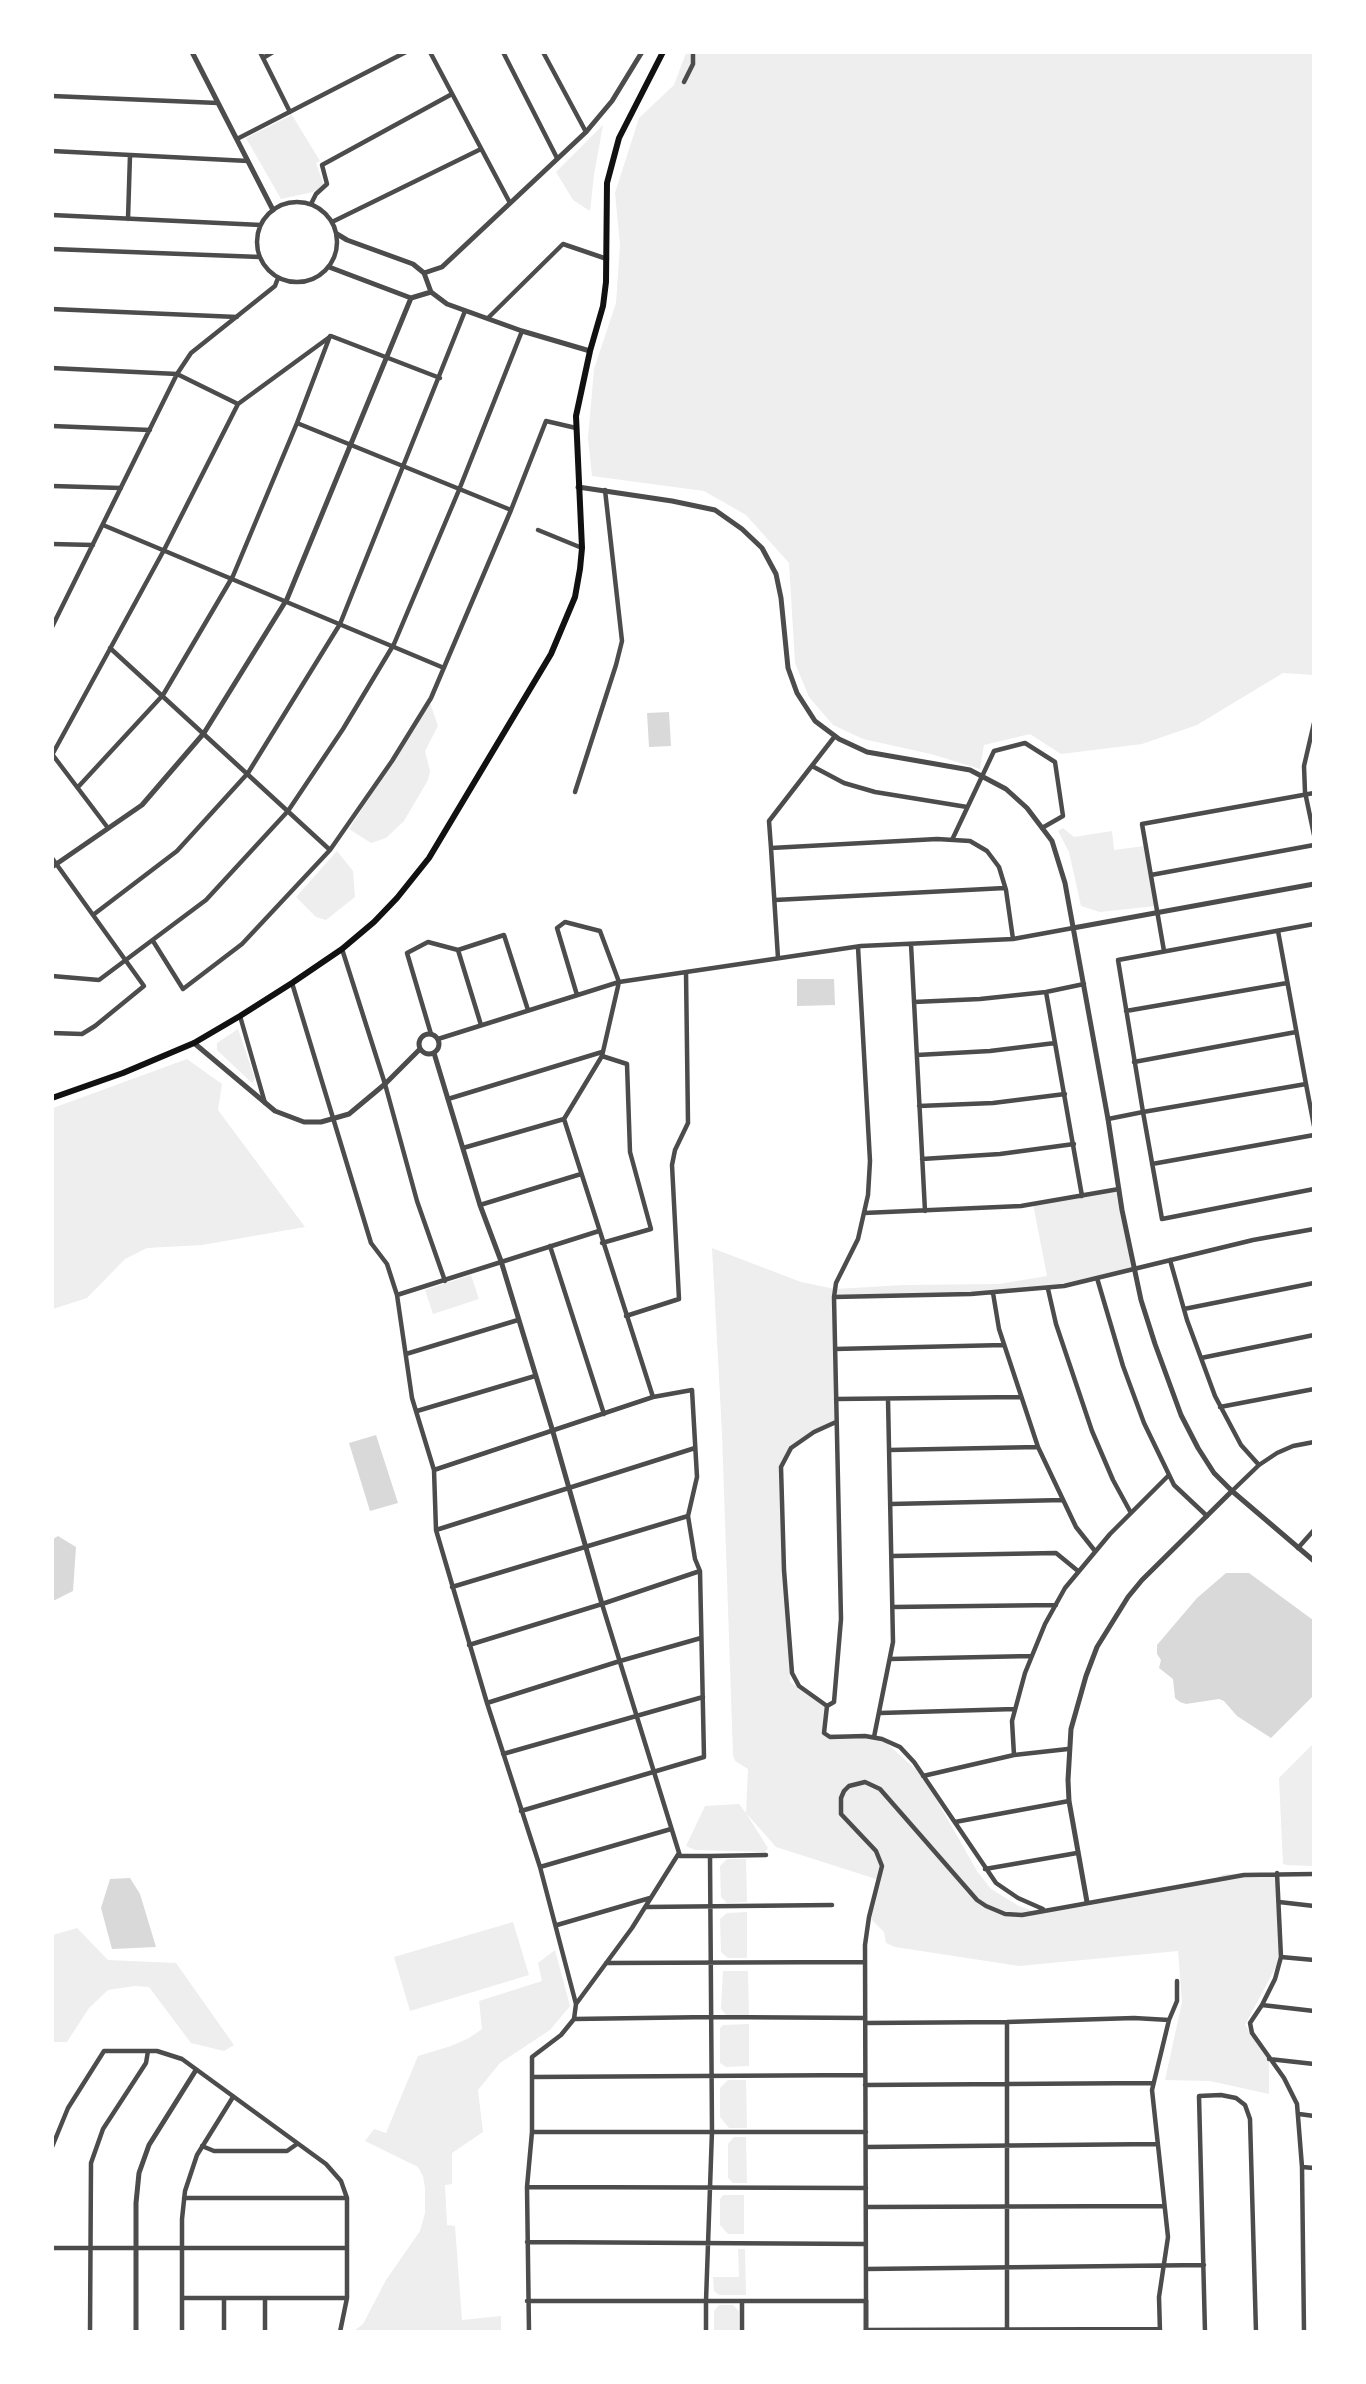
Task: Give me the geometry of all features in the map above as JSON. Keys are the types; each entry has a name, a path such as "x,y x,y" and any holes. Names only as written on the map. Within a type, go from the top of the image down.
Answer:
{"main road":[{"path":"52,1098 123,1073 194,1043 292,983 342,949 374,922 397,898 436,847 551,654 575,597 582,548 576,428 578,403 603,306 607,259 607,183 619,138 663,52"}],"street":[{"path":"192,52 273,210"},
{"path":"273,52 261,55 290,112"},
{"path":"237,139 406,52"},
{"path":"430,52 510,203"},
{"path":"503,52 557,158"},
{"path":"543,52 586,132"},
{"path":"424,273 442,267 586,132 612,101 642,52"},
{"path":"684,82 693,64 693,52"},
{"path":"311,205 316,194 327,184 322,165 452,94"},
{"path":"52,96 218,103"},
{"path":"332,222 481,149"},
{"path":"52,151 248,161"},
{"path":"128,219 130,155"},
{"path":"292,202 311,205 320,209 332,222 337,234 337,251 329,267 321,275 307,281 289,281 278,278 264,265 257,235 273,210 292,202"},
{"path":"52,215 261,225"},
{"path":"337,234 413,264 424,273 431,292 447,304 522,331 590,351"},
{"path":"488,318 563,244 607,259"},
{"path":"52,249 260,257"},
{"path":"329,267 411,298 431,292"},
{"path":"52,627 177,374 191,353 275,286 278,278"},
{"path":"55,866 142,805 204,733 285,601 411,298"},
{"path":"52,309 238,317"},
{"path":"93,915 177,851 248,773 340,624 465,311"},
{"path":"52,976 99,979 206,900 288,811 343,729 392,646 459,490 522,331"},
{"path":"331,336 440,378"},
{"path":"108,828 79,786 53,755 164,550 238,404 331,336"},
{"path":"79,786 163,695 231,579 331,336"},
{"path":"52,368 177,374 238,404"},
{"path":"153,941 183,989 242,944 330,850 431,698 546,422 576,428"},
{"path":"297,423 511,510"},
{"path":"52,426 149,430"},
{"path":"52,486 121,488"},
{"path":"578,486 715,510 743,529 762,548 776,574 788,668 797,693 815,721 835,736 867,752 970,770 982,776 1006,789 1027,808 1052,841 1065,883 1135,1269 1151,1333 1181,1416 1209,1464 1232,1491 1314,1561"},
{"path":"575,792 622,641 605,489"},
{"path":"103,525 444,668"},
{"path":"538,530 582,548"},
{"path":"52,544 93,545"},
{"path":"110,648 330,850"},
{"path":"1314,723 1304,766 1306,795 1314,835"},
{"path":"778,958 769,821 835,736"},
{"path":"952,840 994,751 1025,743 1055,762 1063,816 1042,828"},
{"path":"811,766 845,783 875,792 967,807"},
{"path":"1164,952 1142,824 1314,793"},
{"path":"771,848 970,841 987,851 999,867 1013,939"},
{"path":"1151,875 1314,845"},
{"path":"52,858 55,866 144,986 82,1034 52,1033"},
{"path":"438,1039 619,982 858,947 1013,939 1314,884"},
{"path":"775,900 1005,888"},
{"path":"463,1149 564,1118 602,1054 619,982 600,932 565,922 556,928 577,995"},
{"path":"1314,924 1118,960 1162,1219 1314,1189"},
{"path":"1278,931 1314,1125"},
{"path":"433,1054 439,1046 438,1039 430,1034 407,953 428,942 458,950 504,935 528,1010"},
{"path":"911,944 925,1211"},
{"path":"827,1706 834,1702 841,1619 834,1297 836,1283 858,1239 868,1195 870,1161 858,947"},
{"path":"342,949 444,1281"},
{"path":"458,950 481,1025"},
{"path":"626,1316 679,1299 672,1165 675,1150 688,1123 686,972"},
{"path":"292,983 371,1243 387,1264 397,1295 412,1398 434,1469 436,1530 520,1811 540,1867 576,2004 574,2019 561,2035 532,2057 532,2132 527,2187 529,2332"},
{"path":"1126,1011 1287,983"},
{"path":"914,1002 980,999 1046,992 1084,984"},
{"path":"1046,992 1082,1196"},
{"path":"240,1016 266,1104"},
{"path":"1135,1062 1296,1032"},
{"path":"430,1034 421,1038 419,1043 425,1054 433,1054"},
{"path":"194,1043 266,1104 287,1118 304,1122 334,1120 349,1114 385,1084 420,1049"},
{"path":"917,1055 990,1051 1055,1043"},
{"path":"433,1054 480,1205 501,1261 585,1548 680,1856 766,1855"},
{"path":"448,1099 602,1054 626,1063 630,1152 651,1229 602,1243"},
{"path":"1108,1119 1306,1084"},
{"path":"919,1106 993,1103 1065,1094"},
{"path":"564,1118 653,1397"},
{"path":"1152,1164 1314,1135"},
{"path":"922,1159 1000,1154 1074,1144"},
{"path":"480,1205 581,1174"},
{"path":"864,1213 1021,1206 1119,1189"},
{"path":"834,1297 1048,1289 1253,1240 1314,1229"},
{"path":"397,1295 599,1231"},
{"path":"550,1246 604,1414"},
{"path":"1170,1260 1184,1309 1220,1407 1241,1446 1259,1465"},
{"path":"1097,1278 1123,1366 1144,1423 1174,1485 1208,1517"},
{"path":"1184,1309 1314,1283"},
{"path":"1048,1289 1056,1324 1092,1431 1131,1513"},
{"path":"993,1293 1004,1345 1038,1447 1076,1527 1095,1551"},
{"path":"406,1354 518,1320"},
{"path":"1201,1358 1314,1335"},
{"path":"835,1349 1004,1345"},
{"path":"417,1412 535,1376"},
{"path":"1220,1407 1314,1389"},
{"path":"434,1469 653,1397 692,1390 697,1477 688,1516 695,1559 700,1571 704,1757 520,1811"},
{"path":"836,1399 1020,1396"},
{"path":"874,1737 893,1642 888,1399"},
{"path":"827,1706 799,1686 792,1673 784,1570 781,1467 791,1448 814,1432 836,1422"},
{"path":"1087,1902 1069,1801 1068,1749 1086,1676 1114,1617 1142,1580 1259,1465 1293,1446 1314,1442"},
{"path":"889,1450 1038,1447"},
{"path":"436,1530 695,1448"},
{"path":"1014,1755 1012,1721 1025,1673 1065,1588 1095,1551 1169,1475"},
{"path":"891,1504 1063,1500"},
{"path":"452,1587 688,1516"},
{"path":"1298,1548 1314,1530"},
{"path":"892,1556 1056,1553 1078,1571"},
{"path":"469,1645 700,1571"},
{"path":"893,1607 1056,1605"},
{"path":"487,1703 701,1638"},
{"path":"890,1659 1032,1656"},
{"path":"503,1754 704,1697"},
{"path":"827,1706 824,1734 830,1737 865,1735 900,1747 914,1762 996,1883 1018,1898 1044,1909"},
{"path":"879,1713 1015,1709"},
{"path":"923,1776 1014,1755 1068,1749"},
{"path":"1177,1981 1177,2001 1169,2020 1152,2083 1168,2237 1159,2297 1160,2330 866,2331 865,1962 869,1917 882,1866 876,1852 841,1814 844,1791 865,1782 880,1789 976,1900 1005,1914 1022,1915 1244,1875 1314,1874"},
{"path":"955,1822 1069,1801"},
{"path":"540,1867 671,1829"},
{"path":"576,2004 645,1907 679,1853"},
{"path":"985,1869 1077,1853"},
{"path":"706,2332 712,2131 710,1856"},
{"path":"1277,1873 1281,1957 1275,1979 1250,2023 1252,2034 1284,2078 1299,2114 1304,2332"},
{"path":"557,1925 650,1898"},
{"path":"1279,1902 1314,1906"},
{"path":"645,1907 832,1905"},
{"path":"1281,1957 1314,1960"},
{"path":"606,1963 865,1962"},
{"path":"1262,2005 1314,2011"},
{"path":"574,2019 711,2017 1007,2022 1169,2020"},
{"path":"1007,2022 1007,2331"},
{"path":"52,2147 68,2108 104,2051 148,2051 177,2057 333,2170 341,2181 347,2198 347,2298 340,2332"},
{"path":"90,2332 90,2172 103,2130 146,2063 148,2051"},
{"path":"1269,2059 1314,2064"},
{"path":"136,2332 136,2192 141,2164 159,2127 196,2070"},
{"path":"532,2077 865,2076"},
{"path":"865,2085 1152,2083"},
{"path":"1205,2332 1199,2096 1221,2095 1236,2098 1245,2105 1250,2119 1256,2332"},
{"path":"182,2332 184,2198 191,2169 202,2146 233,2097"},
{"path":"1299,2114 1314,2116"},
{"path":"532,2132 866,2132"},
{"path":"202,2146 214,2151 287,2151 298,2144"},
{"path":"866,2147 1157,2144"},
{"path":"1302,2167 1314,2168"},
{"path":"527,2187 866,2189"},
{"path":"184,2198 347,2198"},
{"path":"866,2207 1164,2206"},
{"path":"527,2242 866,2244"},
{"path":"52,2248 347,2248"},
{"path":"866,2269 1204,2265"},
{"path":"183,2298 347,2298"},
{"path":"224,2298 224,2332"},
{"path":"265,2298 265,2332"},
{"path":"527,2301 866,2301"},
{"path":"742,2301 742,2332"}],"shaded area":[{"path":"686,53 1313,53 1313,675 1283,673 1197,725 1142,744 1061,754 1030,734 984,745 980,769 931,754 863,739 833,725 809,697 795,663 789,563 746,515 704,491 592,476 588,438 594,369 616,303 620,245 615,193 639,118 674,85"},
{"path":"292,115 320,161 316,163 324,185 313,192 281,199 246,138"},
{"path":"603,125 590,211 573,200 556,172"},
{"path":"430,703 438,726 425,751 430,771 428,780 404,821 386,838 371,843 349,829"},
{"path":"669,712 671,746 649,747 647,713"},
{"path":"1063,828 1074,837 1112,831 1114,850 1145,846 1156,906 1100,912 1081,906 1069,852 1058,831"},
{"path":"337,851 353,871 355,897 326,920 316,917 296,897"},
{"path":"797,979 834,979 835,1005 797,1006"},
{"path":"238,1029 255,1079 252,1083 217,1050 217,1043"},
{"path":"187,1059 222,1084 218,1110 305,1227 202,1245 147,1248 125,1259 87,1298 53,1309 53,1108"},
{"path":"1119,1189 1135,1269 1064,1286 993,1293 835,1297 836,1422 791,1448 781,1467 790,1682 827,1706 824,1733 882,1739 923,1776 977,1871 991,1889 1019,1906 1038,1913 1088,1906 1212,1880 1224,1874 1277,1873 1281,1957 1245,2025 1269,2059 1269,2094 1210,2081 1165,2080 1182,2002 1178,1951 1019,1966 895,1947 886,1943 884,1932 869,1917 879,1880 776,1847 746,1813 748,1769 735,1761 733,1755 722,1433 712,1248 801,1282 835,1289 999,1284 1047,1276 1033,1204"},
{"path":"471,1275 479,1299 433,1314 425,1290"},
{"path":"376,1435 398,1503 370,1511 349,1443"},
{"path":"58,1536 76,1547 73,1591 53,1601 53,1539"},
{"path":"1226,1573 1249,1573 1313,1620 1313,1696 1271,1738 1237,1716 1219,1699 1186,1704 1180,1702 1175,1698 1173,1679 1159,1668 1161,1660 1157,1654 1157,1645 1197,1598"},
{"path":"1313,1744 1313,1866 1287,1865 1283,1864 1279,1778"},
{"path":"739,1804 768,1848 765,1852 695,1850 686,1846 705,1806"},
{"path":"727,1859 746,1859 747,1902 727,1903 721,1897 720,1866"},
{"path":"130,1878 140,1894 156,1947 112,1949 101,1908 110,1879"},
{"path":"747,1912 747,1958 728,1958 721,1952 720,1919 727,1913"},
{"path":"513,1922 529,1975 410,2011 394,1957"},
{"path":"77,1928 108,1960 176,1963 234,2045 224,2051 191,2043 149,1987 135,1986 108,1990 89,2008 67,2042 53,2042 53,1935"},
{"path":"555,1950 570,2006 550,2030 500,2063 478,2090 483,2132 452,2153 452,2184 445,2185 447,2225 455,2226 462,2320 501,2316 501,2331 354,2331 363,2324 386,2280 420,2231 425,2213 425,2188 418,2167 365,2141 374,2129 386,2133 418,2056 451,2046 482,2029 479,2001 542,1981 538,1963"},
{"path":"723,1971 748,1971 749,2015 727,2016 721,2009"},
{"path":"749,2024 749,2066 726,2067 720,2063 720,2028 723,2025"},
{"path":"728,2080 746,2080 747,2128 729,2128 720,2117 720,2088"},
{"path":"734,2137 746,2137 747,2183 733,2183 728,2178 728,2144"},
{"path":"723,2195 744,2195 744,2234 728,2234 720,2225 720,2199"},
{"path":"738,2249 745,2249 746,2295 719,2295 714,2291 713,2277 739,2277"},
{"path":"719,2305 733,2305 739,2311 739,2331 714,2331 714,2311"}]}
